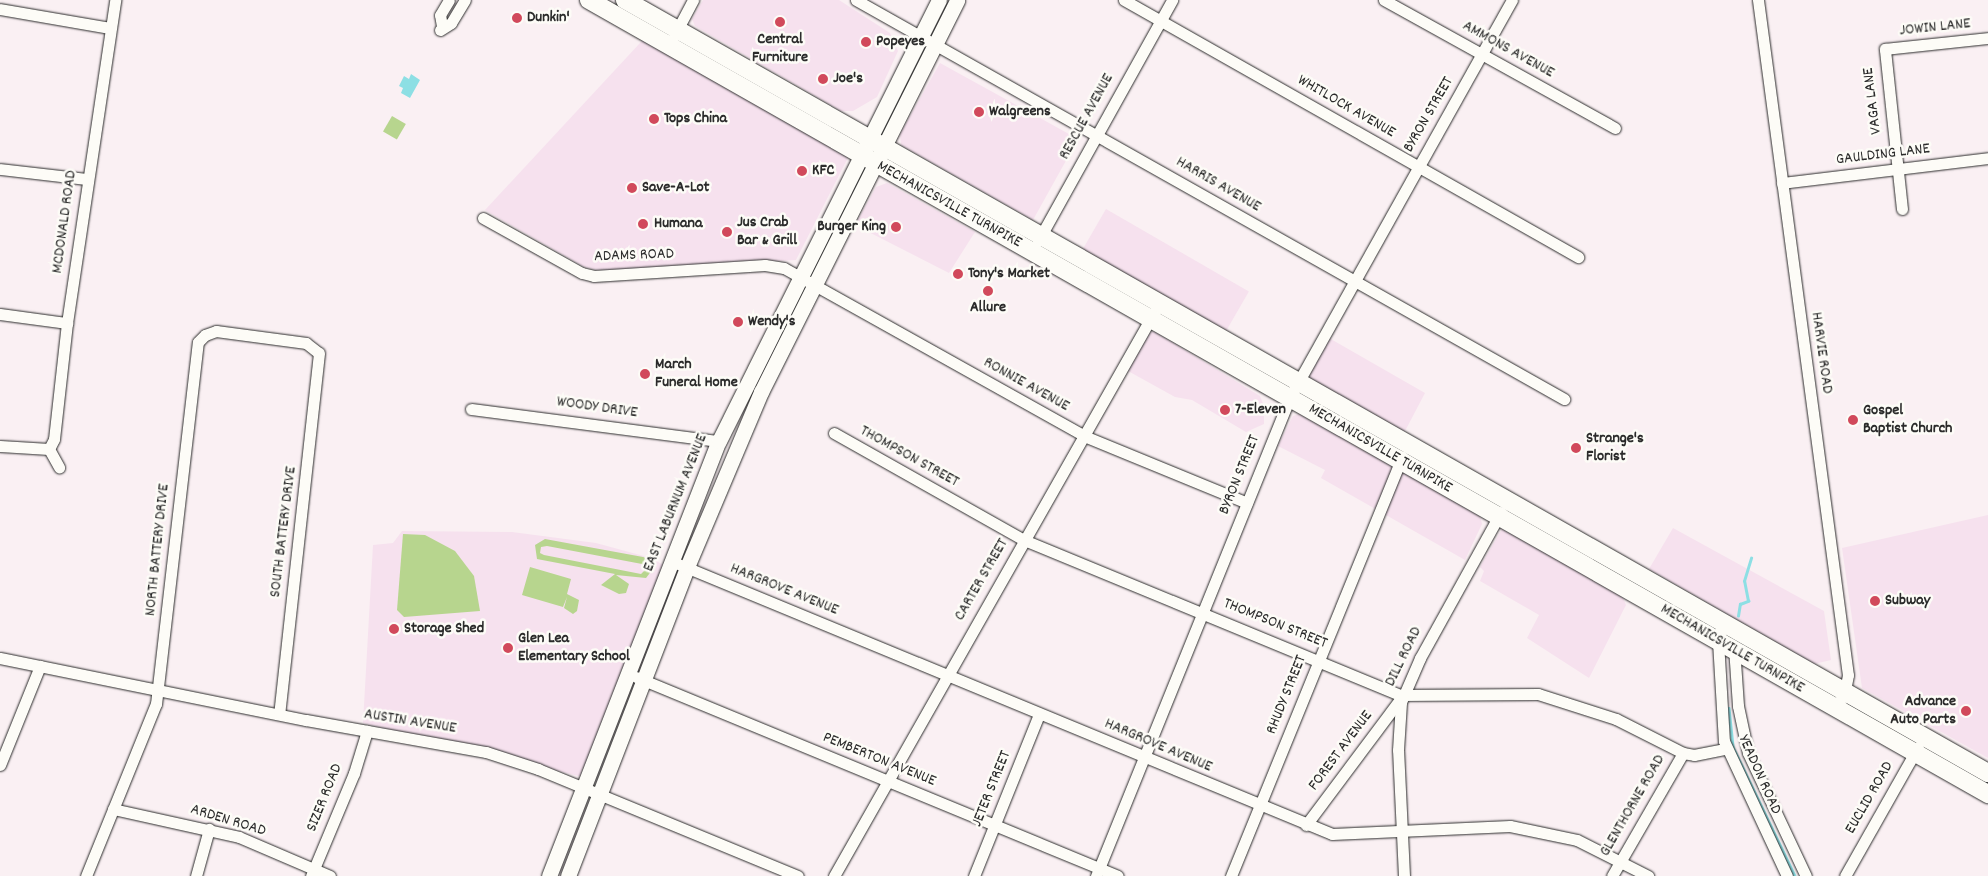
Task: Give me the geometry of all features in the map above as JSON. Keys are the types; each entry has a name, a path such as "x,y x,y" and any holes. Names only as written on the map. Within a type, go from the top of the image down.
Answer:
{"highway":[{"name":"MECHANICSVILLE TURNPIKE","path":"589,0 1988,794"},
{"name":"MECHANICSVILLE TURNPIKE","path":"625,0 1988,773"}],"main road":[{"path":"876,142 890,97 939,0"},
{"path":"568,876 687,567 761,392 813,285 867,158 935,43 957,0"},
{"name":"EAST LABURNUM AVENUE","path":"549,876 719,441 798,276 867,158"}],"street":[{"name":"MCDONALD ROAD","path":"50,449 54,439 67,323 87,179 115,0"},
{"path":"449,0 440,15 441,28 451,23 465,0"},
{"path":"669,46 693,0"},
{"name":"HARRIS AVENUE","path":"856,0 1564,399"},
{"name":"WHITLOCK AVENUE","path":"1124,0 1578,257"},
{"name":"RESCUE AVENUE","path":"1032,252 1172,0"},
{"name":"AMMONS AVENUE","path":"1384,0 1615,128"},
{"name":"BYRON STREET","path":"1098,872 1298,381 1512,0"},
{"name":"HARVIE ROAD","path":"1758,0 1848,675 1845,691 1836,708"},
{"path":"0,9 110,28"},
{"name":"JOWIN LANE","path":"1885,49 1988,38"},
{"name":"VAGA LANE","path":"1885,49 1902,209"},
{"name":"GAULDING LANE","path":"1782,183 1988,158"},
{"path":"0,169 87,179"},
{"name":"ADAMS ROAD","path":"484,218 582,273 594,276 765,265 784,268 798,276"},
{"name":"RONNIE AVENUE","path":"798,276 1084,436 1247,503"},
{"name":"CARTER STREET","path":"834,876 1160,302"},
{"path":"0,314 67,323"},
{"name":"NORTH BATTERY DRIVE","path":"86,876 156,704 198,342 205,335 216,331 306,343 319,353"},
{"name":"SOUTH BATTERY DRIVE","path":"279,714 319,353"},
{"name":"WOODY DRIVE","path":"471,409 719,441"},
{"name":"THOMPSON STREET","path":"834,433 1024,540 1319,659 1403,696 1538,694 1616,719 1683,753 1694,755 1726,749"},
{"name":"RHUDY STREET","path":"1231,876 1408,443"},
{"path":"0,446 50,449 58,467"},
{"name":"DILL ROAD","path":"1404,876 1398,750 1403,696 1498,516 1510,501"},
{"name":"HARGROVE AVENUE","path":"672,561 1144,758 1332,834 1510,826 1577,840 1621,860 1648,876"},
{"name":"YEADON ROAD","path":"1723,622 1718,641 1726,749 1787,876"},
{"name":"YEADON ROAD","path":"1723,622 1735,650 1738,706 1748,753 1806,876"},
{"name":"AUSTIN AVENUE","path":"0,658 279,714 486,752 584,788 798,876"},
{"path":"0,765 40,666"},
{"name":"PEMBERTON AVENUE","path":"628,673 995,825 1098,872 1118,876"},
{"name":"FOREST AVENUE","path":"1306,825 1403,696"},
{"name":"JETER STREET","path":"974,876 1039,714"},
{"name":"SIZER ROAD","path":"312,872 362,752 367,731"},
{"name":"EUCLID ROAD","path":"1844,876 1925,737"},
{"name":"GLENTHORNE ROAD","path":"1612,876 1683,753"},
{"name":"ARDEN ROAD","path":"113,809 239,837 312,872 330,876"},
{"path":"196,876 209,830"}],"shaded area":[{"path":"703,0 839,0 890,33 898,51 877,97 853,111 841,111 695,26 692,19"},
{"path":"653,29 856,142 796,260 601,271 584,267 485,210"},
{"path":"940,63 1078,139 1033,220 901,145 900,134"},
{"path":"887,183 975,232 949,273 855,225 876,187"},
{"path":"1106,209 1249,292 1225,333 1082,251"},
{"path":"1150,332 1155,332 1260,396 1264,406 1264,424 1246,432 1192,400 1175,397 1128,371"},
{"path":"1329,338 1425,393 1404,433 1310,379 1309,373"},
{"path":"1299,414 1480,516 1482,524 1465,560 1321,478 1325,470 1278,446 1293,416"},
{"path":"1988,515 1988,758 1862,688 1842,548"},
{"path":"1673,528 1824,611 1831,660 1814,664 1649,569"},
{"path":"1502,529 1622,596 1626,605 1589,678 1527,638 1539,615 1480,581 1484,571 1480,567"},
{"name":"Glen Lea Elementary School","path":"402,531 512,532 596,543 651,558 678,573 595,780 363,723 373,545 393,543"}],"green space":[{"path":"392,116 406,124 397,140 383,132"},
{"path":"403,534 425,535 455,551 474,576 480,611 404,617 397,610"},
{"path":"545,539 643,557 649,559 653,569 646,578 616,575 629,584 626,593 619,594 601,585 615,574 537,559 535,545","holes":["547,546 642,564 646,569 641,574 540,553 541,547"]},
{"path":"530,567 571,579 567,594 579,600 577,611 573,614 564,608 567,597 563,607 522,595"}],"water":[{"path":"411,74 420,80 410,98 401,93 403,88 399,86 404,76 409,79"}],"waterway":[{"path":"1738,616 1740,604 1748,601 1744,581 1751,558"},
{"path":"1729,708 1733,747 1795,876"}],"place":[{"name":"Dunkin'","path":"517,18"},
{"name":"Central Furniture","path":"780,22"},
{"name":"Popeyes","path":"866,42"},
{"name":"Joe's","path":"823,79"},
{"name":"Walgreens","path":"979,112"},
{"name":"Tops China","path":"654,119"},
{"name":"KFC","path":"802,171"},
{"name":"Save-A-Lot","path":"632,188"},
{"name":"Humana","path":"643,224"},
{"name":"Burger King","path":"896,227"},
{"name":"Jus Crab Bar & Grill","path":"727,232"},
{"name":"Tony's Market","path":"958,274"},
{"name":"Allure","path":"988,291"},
{"name":"Wendy's","path":"738,322"},
{"name":"March Funeral Home","path":"645,374"},
{"name":"7-Eleven","path":"1225,410"},
{"name":"Gospel Baptist Church","path":"1853,420"},
{"name":"Strange's Florist","path":"1576,448"},
{"name":"Subway","path":"1875,601"},
{"name":"Storage Shed","path":"394,629"},
{"name":"Glen Lea Elementary School","path":"508,648"},
{"name":"Advance Auto Parts","path":"1966,711"}]}
